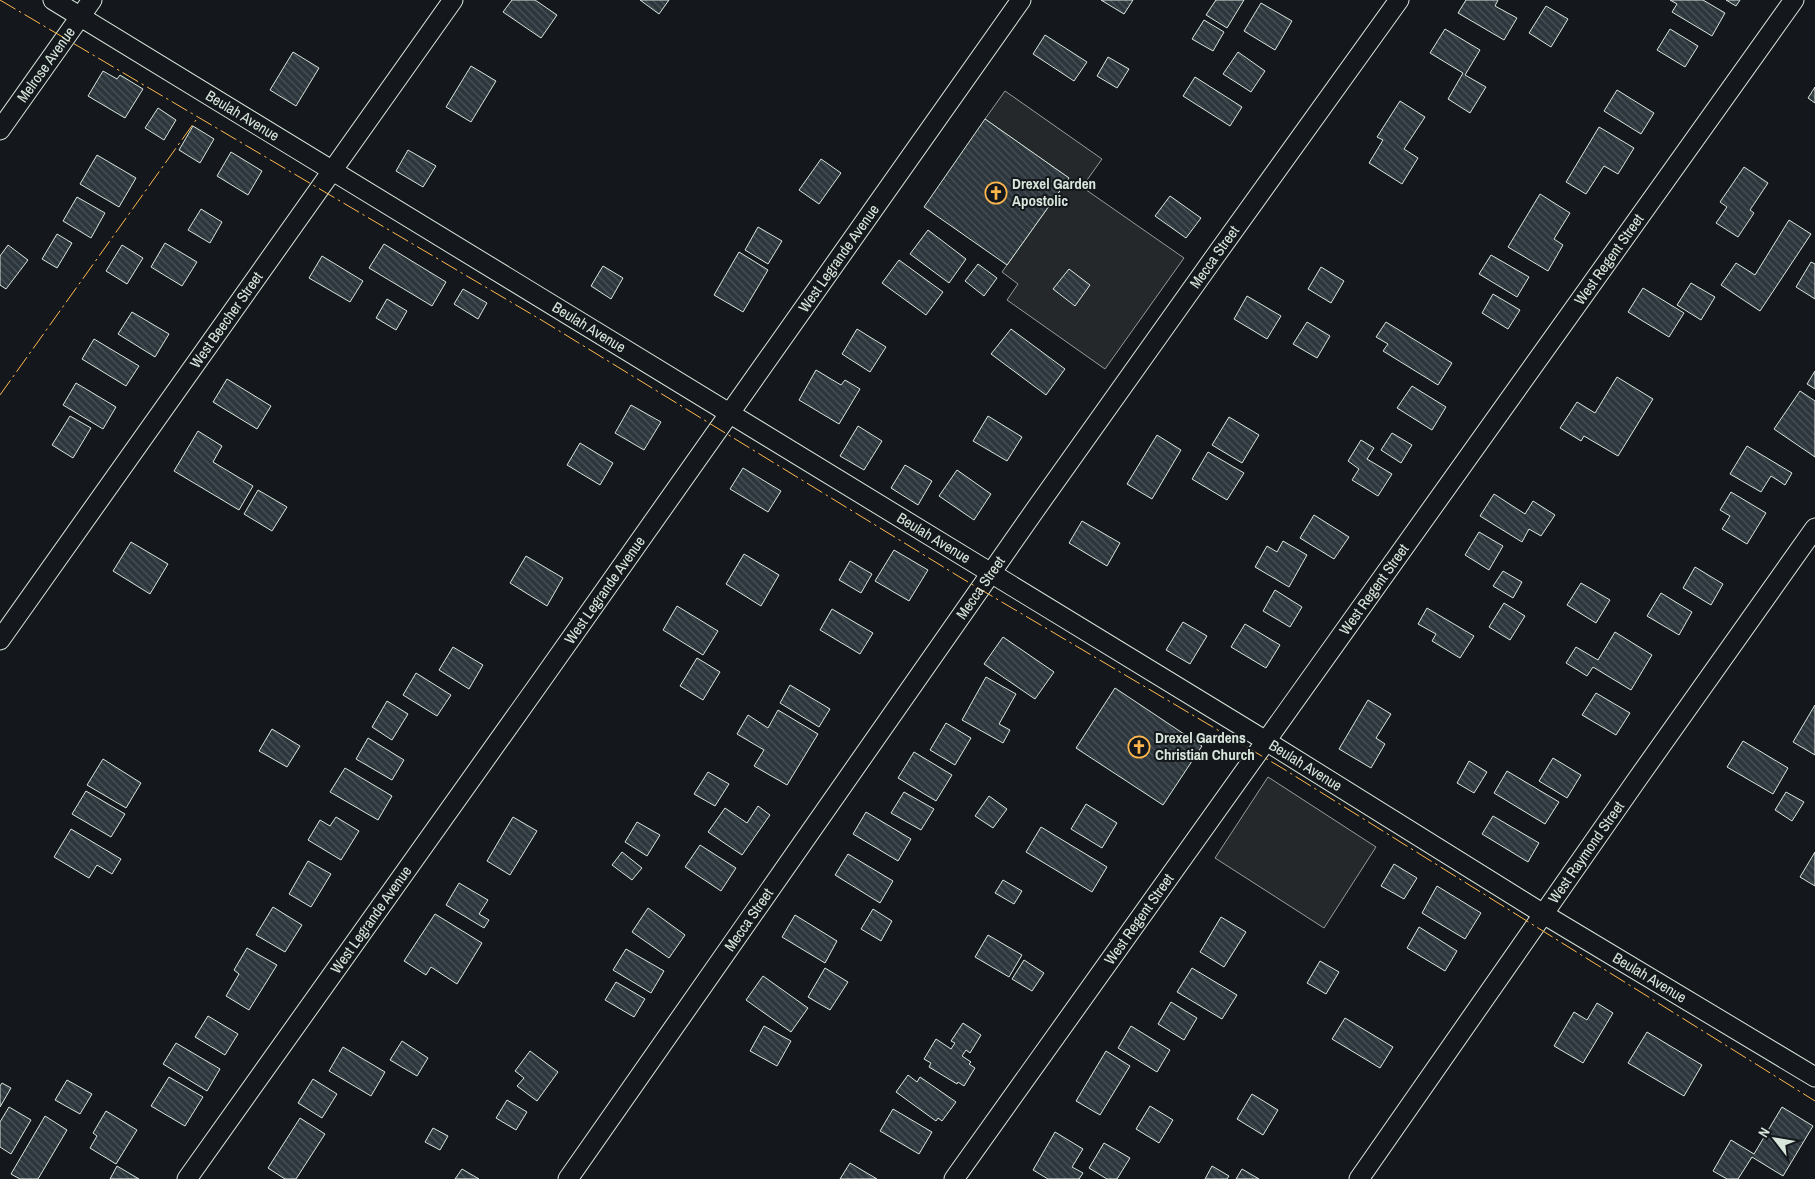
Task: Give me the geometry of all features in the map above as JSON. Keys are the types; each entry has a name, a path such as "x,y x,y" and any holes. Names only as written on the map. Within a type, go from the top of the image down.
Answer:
{"street":[{"name":"Beulah Avenue","path":"53,0 1266,741 1545,915 1815,1076"},
{"name":"Melrose Avenue","path":"0,130 92,0"},
{"name":"West Beecher Street","path":"0,640 453,0"},
{"name":"West Legrande Avenue","path":"187,1179 1021,0"},
{"name":"Mecca Street","path":"568,1179 1172,316 1399,0"},
{"name":"West Regent Street","path":"954,1179 1794,0"},
{"name":"West Raymond Street","path":"1359,1179 1815,528"}],"shaded area":[{"path":"1005,91 1102,159 1082,187 1184,258 1105,369 1007,300 1018,284 1002,272 1069,178 985,119"},
{"path":"1268,777 1376,847 1324,928 1215,858"}],"building":[{"path":"512,0 535,0 557,15 541,38 503,12"},
{"path":"640,0 669,0 659,14"},
{"path":"1101,0 1133,0 1124,14"},
{"path":"1216,0 1244,0 1227,28 1206,15"},
{"path":"1466,0 1498,0 1495,6 1517,18 1504,40 1458,13"},
{"path":"1670,0 1703,0 1725,13 1712,36 1672,12 1677,4"},
{"path":"1726,0 1740,0 1736,6"},
{"path":"1261,3 1292,21 1275,50 1244,31"},
{"path":"1546,6 1568,19 1551,47 1529,33"},
{"path":"1204,20 1224,32 1213,51 1192,39"},
{"path":"1445,29 1480,50 1465,75 1486,87 1470,113 1448,99 1463,73 1430,53"},
{"path":"1670,29 1698,46 1685,67 1657,50"},
{"path":"1045,35 1087,62 1074,81 1033,54"},
{"path":"293,52 319,68 296,106 270,90"},
{"path":"1238,52 1265,71 1251,92 1223,74"},
{"path":"1108,57 1129,69 1117,88 1097,76"},
{"path":"471,66 496,81 471,122 446,107"},
{"path":"103,71 117,79 120,75 143,89 125,118 88,96"},
{"path":"1195,77 1242,107 1230,126 1183,96"},
{"path":"1815,87 1815,103 1808,98"},
{"path":"1617,90 1654,113 1641,134 1604,111"},
{"path":"1400,101 1425,117 1404,149 1418,158 1402,184 1369,163 1383,140 1377,137"},
{"path":"158,108 176,120 164,140 145,128"},
{"name":"Drexel Garden Apostolic","path":"985,119 1069,178 1007,265 924,207"},
{"path":"193,126 214,139 200,163 179,150"},
{"path":"1599,127 1634,148 1618,174 1604,166 1586,194 1566,182"},
{"path":"408,150 436,166 423,187 396,171"},
{"path":"231,152 262,171 248,195 217,176"},
{"path":"97,155 136,178 119,207 80,184"},
{"path":"821,159 841,173 819,204 799,190"},
{"path":"1744,167 1768,183 1750,210 1754,213 1738,237 1716,223 1727,207 1720,202"},
{"path":"1540,194 1570,213 1554,239 1563,245 1548,271 1508,247"},
{"path":"1170,196 1201,218 1186,238 1155,216"},
{"path":"77,197 105,213 91,238 63,221"},
{"path":"201,209 222,222 210,243 188,230"},
{"path":"1789,220 1811,234 1760,311 1721,285 1736,263 1755,275"},
{"path":"758,227 782,241 768,264 745,250"},
{"path":"928,230 966,259 949,283 910,254"},
{"path":"57,234 72,243 57,268 42,259"},
{"path":"165,243 197,262 182,286 151,267"},
{"path":"384,244 446,282 432,306 369,268"},
{"path":"8,245 28,260 6,289 0,285 0,256"},
{"path":"122,245 143,258 127,284 106,271"},
{"path":"739,252 768,270 743,312 714,295"},
{"path":"1491,255 1529,277 1517,297 1479,274"},
{"path":"322,256 363,281 350,302 309,278"},
{"path":"899,260 943,292 926,315 882,283"},
{"path":"1811,262 1815,264 1815,299 1796,287"},
{"path":"978,264 997,278 984,296 965,281"},
{"path":"603,266 623,278 611,299 591,286"},
{"path":"1321,267 1344,281 1331,303 1308,289"},
{"path":"1069,269 1090,285 1075,306 1053,289"},
{"path":"1691,283 1715,297 1701,320 1677,305"},
{"path":"1643,288 1684,313 1669,337 1628,312"},
{"path":"463,289 487,303 478,319 454,304"},
{"path":"1493,294 1520,310 1508,329 1482,313"},
{"path":"1247,296 1281,316 1267,339 1234,319"},
{"path":"387,299 407,311 396,330 376,318"},
{"path":"132,312 169,334 155,357 118,334"},
{"path":"1307,322 1330,336 1317,358 1293,344"},
{"path":"1386,322 1452,363 1438,385 1383,351 1388,344 1376,337"},
{"path":"857,329 886,347 870,372 842,354"},
{"path":"1011,329 1065,369 1046,395 991,354"},
{"path":"94,339 139,366 126,386 82,359"},
{"path":"816,370 841,385 845,380 860,389 839,424 799,400"},
{"path":"1815,371 1815,389 1807,384"},
{"path":"1617,377 1653,399 1618,456 1584,436 1581,441 1560,428 1577,402 1595,413"},
{"path":"227,379 271,406 257,429 213,402"},
{"path":"76,383 116,407 103,429 63,405"},
{"path":"1412,386 1446,407 1432,430 1397,408"},
{"path":"1800,391 1815,401 1815,457 1774,429"},
{"path":"631,405 661,422 644,450 615,433"},
{"path":"70,416 91,428 73,458 52,445"},
{"path":"988,416 1022,437 1007,461 973,441"},
{"path":"1229,417 1259,435 1242,463 1212,445"},
{"path":"858,426 882,441 864,470 840,456"},
{"path":"198,431 222,446 213,462 253,486 239,510 174,471"},
{"path":"1392,433 1412,445 1401,463 1381,450"},
{"path":"1157,435 1181,450 1152,499 1127,484"},
{"path":"1361,440 1374,448 1367,459 1392,474 1378,496 1352,480 1359,469 1348,461"},
{"path":"580,443 613,463 600,485 567,465"},
{"path":"1747,446 1792,473 1785,485 1771,476 1761,492 1730,474"},
{"path":"1208,452 1244,473 1227,500 1192,479"},
{"path":"905,465 932,481 918,505 891,488"},
{"path":"743,468 781,491 768,512 730,489"},
{"path":"957,470 991,494 974,520 939,496"},
{"path":"258,490 287,507 272,531 244,514"},
{"path":"1731,492 1766,513 1747,544 1722,529 1730,516 1720,510"},
{"path":"1494,494 1525,514 1533,501 1555,515 1541,536 1529,529 1522,542 1480,516"},
{"path":"1314,515 1349,537 1334,559 1300,538"},
{"path":"1082,521 1120,543 1107,566 1069,543"},
{"path":"1479,532 1503,546 1489,570 1465,555"},
{"path":"1283,541 1307,555 1289,587 1255,567 1267,546 1277,552"},
{"path":"131,542 168,564 150,594 113,571"},
{"path":"894,550 928,570 909,601 875,581"},
{"path":"744,554 779,575 761,606 726,584"},
{"path":"526,556 563,578 547,606 510,583"},
{"path":"850,561 872,574 861,593 839,580"},
{"path":"1695,567 1723,584 1711,605 1683,588"},
{"path":"1503,571 1522,582 1513,598 1493,586"},
{"path":"1581,583 1610,600 1596,623 1567,605"},
{"path":"1275,590 1302,607 1290,627 1263,611"},
{"path":"1661,593 1692,612 1679,635 1647,616"},
{"path":"1504,603 1525,616 1510,640 1489,627"},
{"path":"677,606 718,631 703,655 663,630"},
{"path":"1427,608 1474,636 1460,658 1432,641 1436,634 1418,624"},
{"path":"832,609 873,633 860,654 820,630"},
{"path":"1183,622 1207,636 1190,664 1166,650"},
{"path":"1245,624 1280,645 1266,668 1231,647"},
{"path":"1615,632 1652,655 1631,690 1593,667 1587,676 1566,663 1576,647 1598,660"},
{"path":"1003,637 1054,672 1035,699 984,664"},
{"path":"453,647 483,665 469,689 439,670"},
{"path":"697,658 720,672 703,700 680,686"},
{"path":"416,673 451,695 437,716 403,695"},
{"path":"986,677 1016,694 999,724 1010,730 1003,743 962,720"},
{"path":"790,685 830,709 819,727 780,703"},
{"name":"Drexel Gardens Christian Church","path":"1115,688 1202,746 1163,805 1076,748"},
{"path":"1596,693 1630,713 1616,735 1582,715"},
{"path":"1368,700 1391,714 1376,738 1385,744 1371,768 1339,749"},
{"path":"387,701 408,714 392,740 372,727"},
{"path":"1815,705 1815,755 1793,742"},
{"path":"778,710 818,734 787,785 754,766 764,750 737,734 748,715 768,728"},
{"path":"946,723 971,738 955,765 930,750"},
{"path":"272,729 300,746 287,767 259,751"},
{"path":"368,738 404,760 392,780 356,759"},
{"path":"1743,741 1788,768 1773,794 1727,767"},
{"path":"914,752 952,775 936,801 898,778"},
{"path":"1553,758 1581,775 1567,798 1539,781"},
{"path":"103,759 141,783 126,808 87,785"},
{"path":"1469,761 1487,772 1474,793 1457,783"},
{"path":"345,768 392,796 378,820 330,792"},
{"path":"1507,771 1559,802 1545,824 1494,793"},
{"path":"708,772 729,784 715,806 694,794"},
{"path":"86,791 125,814 111,837 72,814"},
{"path":"904,792 934,809 921,830 891,813"},
{"path":"1786,792 1804,802 1792,821 1775,810"},
{"path":"989,796 1007,809 993,828 975,816"},
{"path":"1086,804 1117,823 1102,848 1071,829"},
{"path":"758,806 770,815 742,855 708,832 725,808 747,823"},
{"path":"866,812 911,839 898,861 853,834"},
{"path":"1493,816 1539,843 1528,862 1482,834"},
{"path":"336,817 359,831 341,860 308,840 320,820 330,826"},
{"path":"513,817 537,831 510,875 487,861"},
{"path":"637,822 660,835 647,856 625,842"},
{"path":"1041,827 1107,867 1092,892 1026,852"},
{"path":"71,829 121,859 112,874 97,865 89,878 54,857"},
{"path":"700,845 736,868 721,891 685,867"},
{"path":"622,852 642,868 632,880 612,865"},
{"path":"1815,852 1815,886 1800,877"},
{"path":"848,854 893,881 880,903 835,875"},
{"path":"308,861 331,874 311,907 289,894"},
{"path":"1394,864 1417,878 1404,899 1381,886"},
{"path":"1003,880 1022,891 1014,904 995,893"},
{"path":"459,883 488,900 479,914 489,920 484,928 446,905"},
{"path":"1437,886 1481,913 1465,939 1422,913"},
{"path":"273,907 302,925 285,952 256,935"},
{"path":"648,908 685,935 669,958 632,932"},
{"path":"873,909 892,921 881,941 861,929"},
{"path":"435,914 482,943 457,984 431,967 426,975 404,961"},
{"path":"795,915 837,941 825,963 782,937"},
{"path":"1221,917 1246,932 1224,967 1200,952"},
{"path":"1419,927 1457,951 1445,971 1407,948"},
{"path":"988,935 1022,955 1009,977 975,957"},
{"path":"247,948 277,965 249,1010 226,996 239,974 234,970"},
{"path":"626,949 664,971 651,993 613,970"},
{"path":"1024,960 1044,973 1032,991 1012,979"},
{"path":"1320,961 1339,972 1326,994 1307,983"},
{"path":"825,968 848,982 830,1010 808,997"},
{"path":"1192,968 1237,995 1222,1019 1177,992"},
{"path":"763,976 808,1008 791,1032 746,1000"},
{"path":"616,982 645,999 634,1017 605,1000"},
{"path":"1171,1002 1197,1018 1184,1040 1158,1024"},
{"path":"1597,1003 1613,1013 1583,1063 1554,1046 1574,1012 1587,1020"},
{"path":"208,1016 238,1034 225,1055 195,1037"},
{"path":"1345,1018 1393,1047 1380,1068 1332,1039"},
{"path":"963,1023 981,1035 970,1053 966,1050 962,1056 971,1062 969,1064 975,1068 964,1086 958,1082 957,1084 929,1067 931,1063 924,1059 936,1039 951,1049 955,1043 951,1041"},
{"path":"764,1026 791,1041 777,1066 750,1051"},
{"path":"1131,1026 1170,1050 1157,1072 1118,1048"},
{"path":"1647,1032 1702,1065 1684,1096 1628,1063"},
{"path":"402,1041 428,1058 417,1076 390,1060"},
{"path":"176,1043 220,1069 207,1091 163,1064"},
{"path":"343,1047 385,1072 371,1096 329,1071"},
{"path":"530,1051 558,1072 537,1101 517,1086 524,1078 515,1071"},
{"path":"1106,1051 1130,1066 1100,1115 1076,1101"},
{"path":"908,1075 917,1082 920,1077 956,1102 942,1121 938,1118 936,1121 896,1092"},
{"path":"169,1077 203,1097 185,1126 151,1106"},
{"path":"313,1079 337,1094 322,1118 298,1103"},
{"path":"67,1080 92,1094 80,1114 55,1100"},
{"path":"2,1083 11,1088 0,1107 0,1086"},
{"path":"1252,1094 1278,1110 1263,1135 1237,1119"},
{"path":"507,1100 527,1112 516,1130 496,1118"},
{"path":"1150,1106 1173,1120 1159,1143 1136,1129"},
{"path":"9,1107 31,1120 11,1154 0,1147 0,1122"},
{"path":"1782,1107 1813,1126 1783,1176 1752,1157 1738,1179 1727,1179 1713,1171 1731,1140 1754,1154"},
{"path":"893,1109 932,1132 919,1154 880,1131"},
{"path":"106,1111 137,1130 116,1164 90,1148 97,1136 93,1133"},
{"path":"45,1116 67,1130 38,1179 20,1179 11,1174"},
{"path":"300,1118 325,1134 296,1179 285,1179 268,1168"},
{"path":"433,1128 448,1136 440,1150 425,1142"},
{"path":"1055,1132 1083,1149 1072,1167 1083,1173 1079,1179 1048,1179 1033,1170"},
{"path":"1104,1143 1130,1158 1117,1179 1107,1179 1089,1168"},
{"path":"850,1163 877,1179 840,1179"},
{"path":"117,1166 139,1179 110,1179"},
{"path":"1212,1166 1229,1176 1227,1179 1205,1179"},
{"path":"462,1169 479,1179 455,1179"},
{"path":"1242,1169 1259,1179 1236,1179"}],"power":[{"path":"0,0 543,321 963,579 1282,768 1815,1101"},
{"path":"0,395 196,120"}],"place":[{"name":"Drexel Garden Apostolic","path":"996,193"},
{"name":"Drexel Gardens Christian Church","path":"1139,747"}]}
